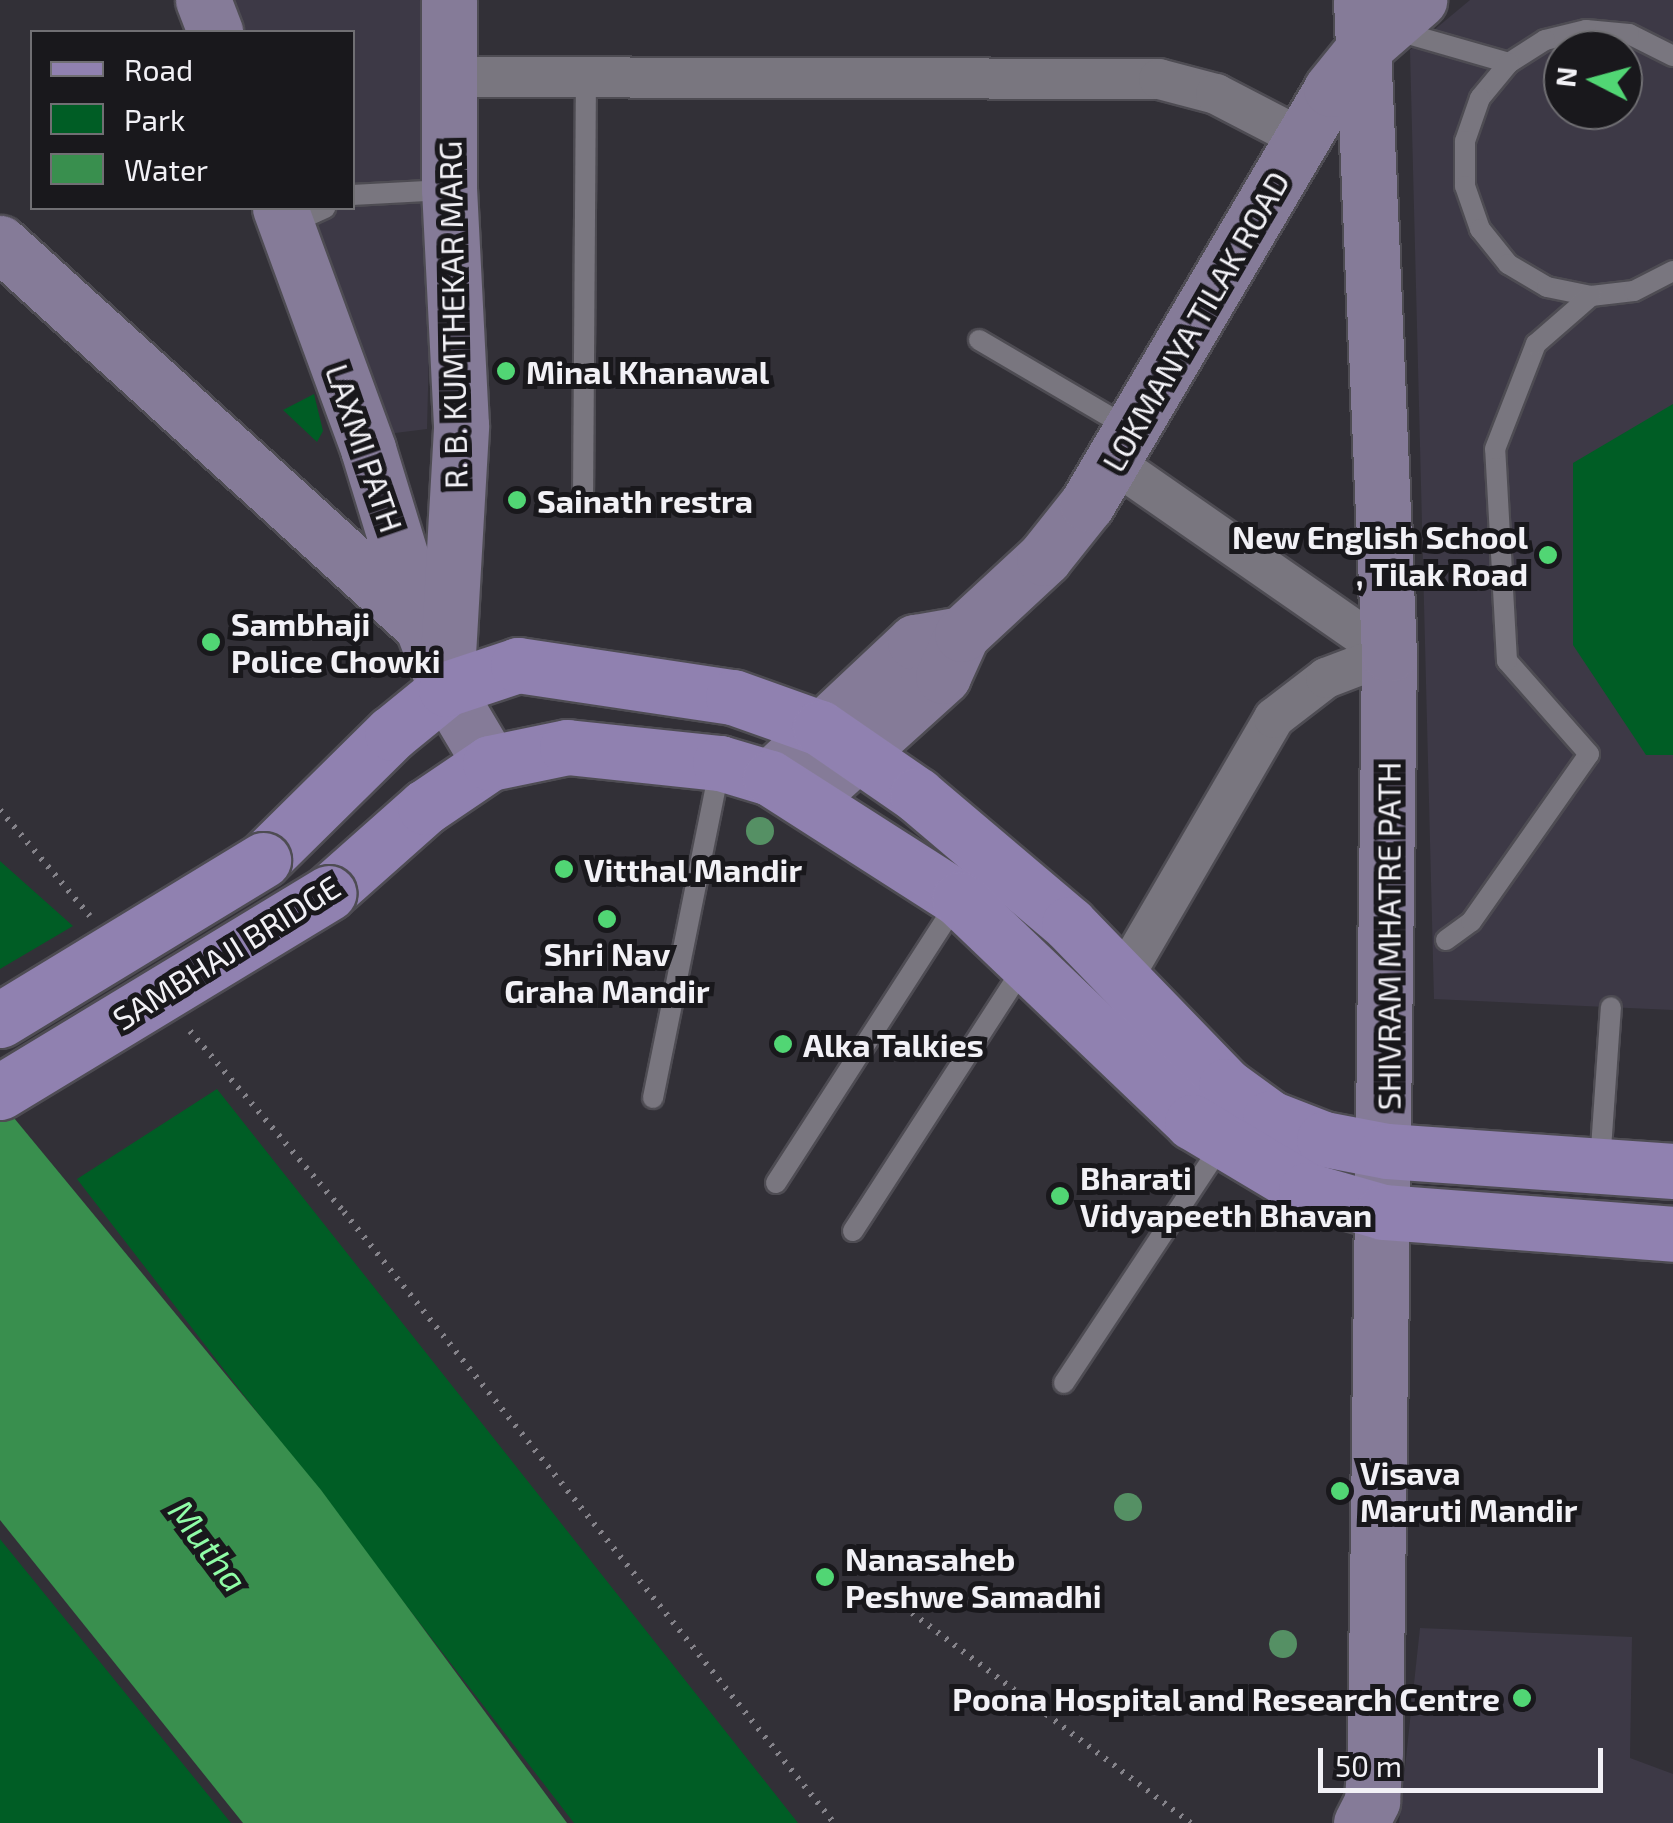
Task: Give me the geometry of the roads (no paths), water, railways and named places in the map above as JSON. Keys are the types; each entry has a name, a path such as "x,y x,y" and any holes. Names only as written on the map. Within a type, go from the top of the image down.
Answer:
{"main road":[{"name":"SAMBHAJI BRIDGE","path":"0,1020 263,860 392,733 446,690 518,665 733,696 838,739 987,851 1226,1086 1270,1118 1324,1139 1387,1151 1673,1171"},
{"path":"490,763 567,747 766,780 959,899 1028,961 1122,1058 1223,1142 1306,1190 1384,1212 1673,1234"},
{"name":"SAMBHAJI BRIDGE","path":"0,1092 328,893 425,808 490,763"}],"street":[{"path":"204,0 214,30"},
{"name":"R. B. KUMTHEKAR MARG","path":"446,690 461,425 448,190 449,0"},
{"name":"LOKMANYA TILAK ROAD","path":"838,739 915,642 962,634 1044,558 1123,447 1301,138 1383,19"},
{"name":"SHIVRAM MHATRE PATH","path":"1361,1823 1372,1801 1375,1751 1387,1151 1389,654 1383,19"},
{"path":"448,76 1160,79 1216,94 1301,138"},
{"name":"LAXMI PATH","path":"297,214 422,626 446,690 490,763"},
{"path":"0,243 422,626"},
{"path":"368,449 428,450 461,425"},
{"path":"1123,447 1389,654"},
{"path":"1121,981 1274,718 1326,678 1389,654"},
{"path":"766,780 838,739"}],"lane":[{"path":"1383,19 1508,63"},
{"path":"1673,56 1629,34 1586,30 1545,40 1508,63 1480,98 1466,141 1465,186 1480,229 1521,272 1547,287 1591,296 1634,291 1673,271"},
{"path":"583,501 586,76"},
{"path":"355,195 448,190"},
{"path":"1446,940 1471,922 1589,754 1508,661 1496,449 1536,344 1591,296"},
{"path":"979,340 1123,447"},
{"path":"654,1098 766,780"},
{"path":"776,1183 959,899"},
{"path":"853,1230 1028,961"},
{"path":"1600,1165 1611,1007"},
{"path":"1064,1383 1223,1142"}],"water":[{"name":"Mutha","path":"0,1101 321,1490 567,1823 243,1823 0,1520"}],"place":[{"name":"Minal Khanawal","path":"506,371"},
{"name":"Sainath restra","path":"517,500"},
{"name":"New English School , Tilak Road","path":"1548,555"},
{"name":"Sambhaji Police Chowki","path":"211,642"},
{"name":"Vitthal Mandir","path":"564,869"},
{"name":"Shri Nav Graha Mandir","path":"607,919"},
{"name":"Alka Talkies","path":"783,1044"},
{"name":"Bharati Vidyapeeth Bhavan","path":"1060,1196"},
{"name":"Visava Maruti Mandir","path":"1340,1491"},
{"name":"Nanasaheb Peshwe Samadhi","path":"825,1577"},
{"name":"Poona Hospital and Research Centre","path":"1522,1698"}]}
